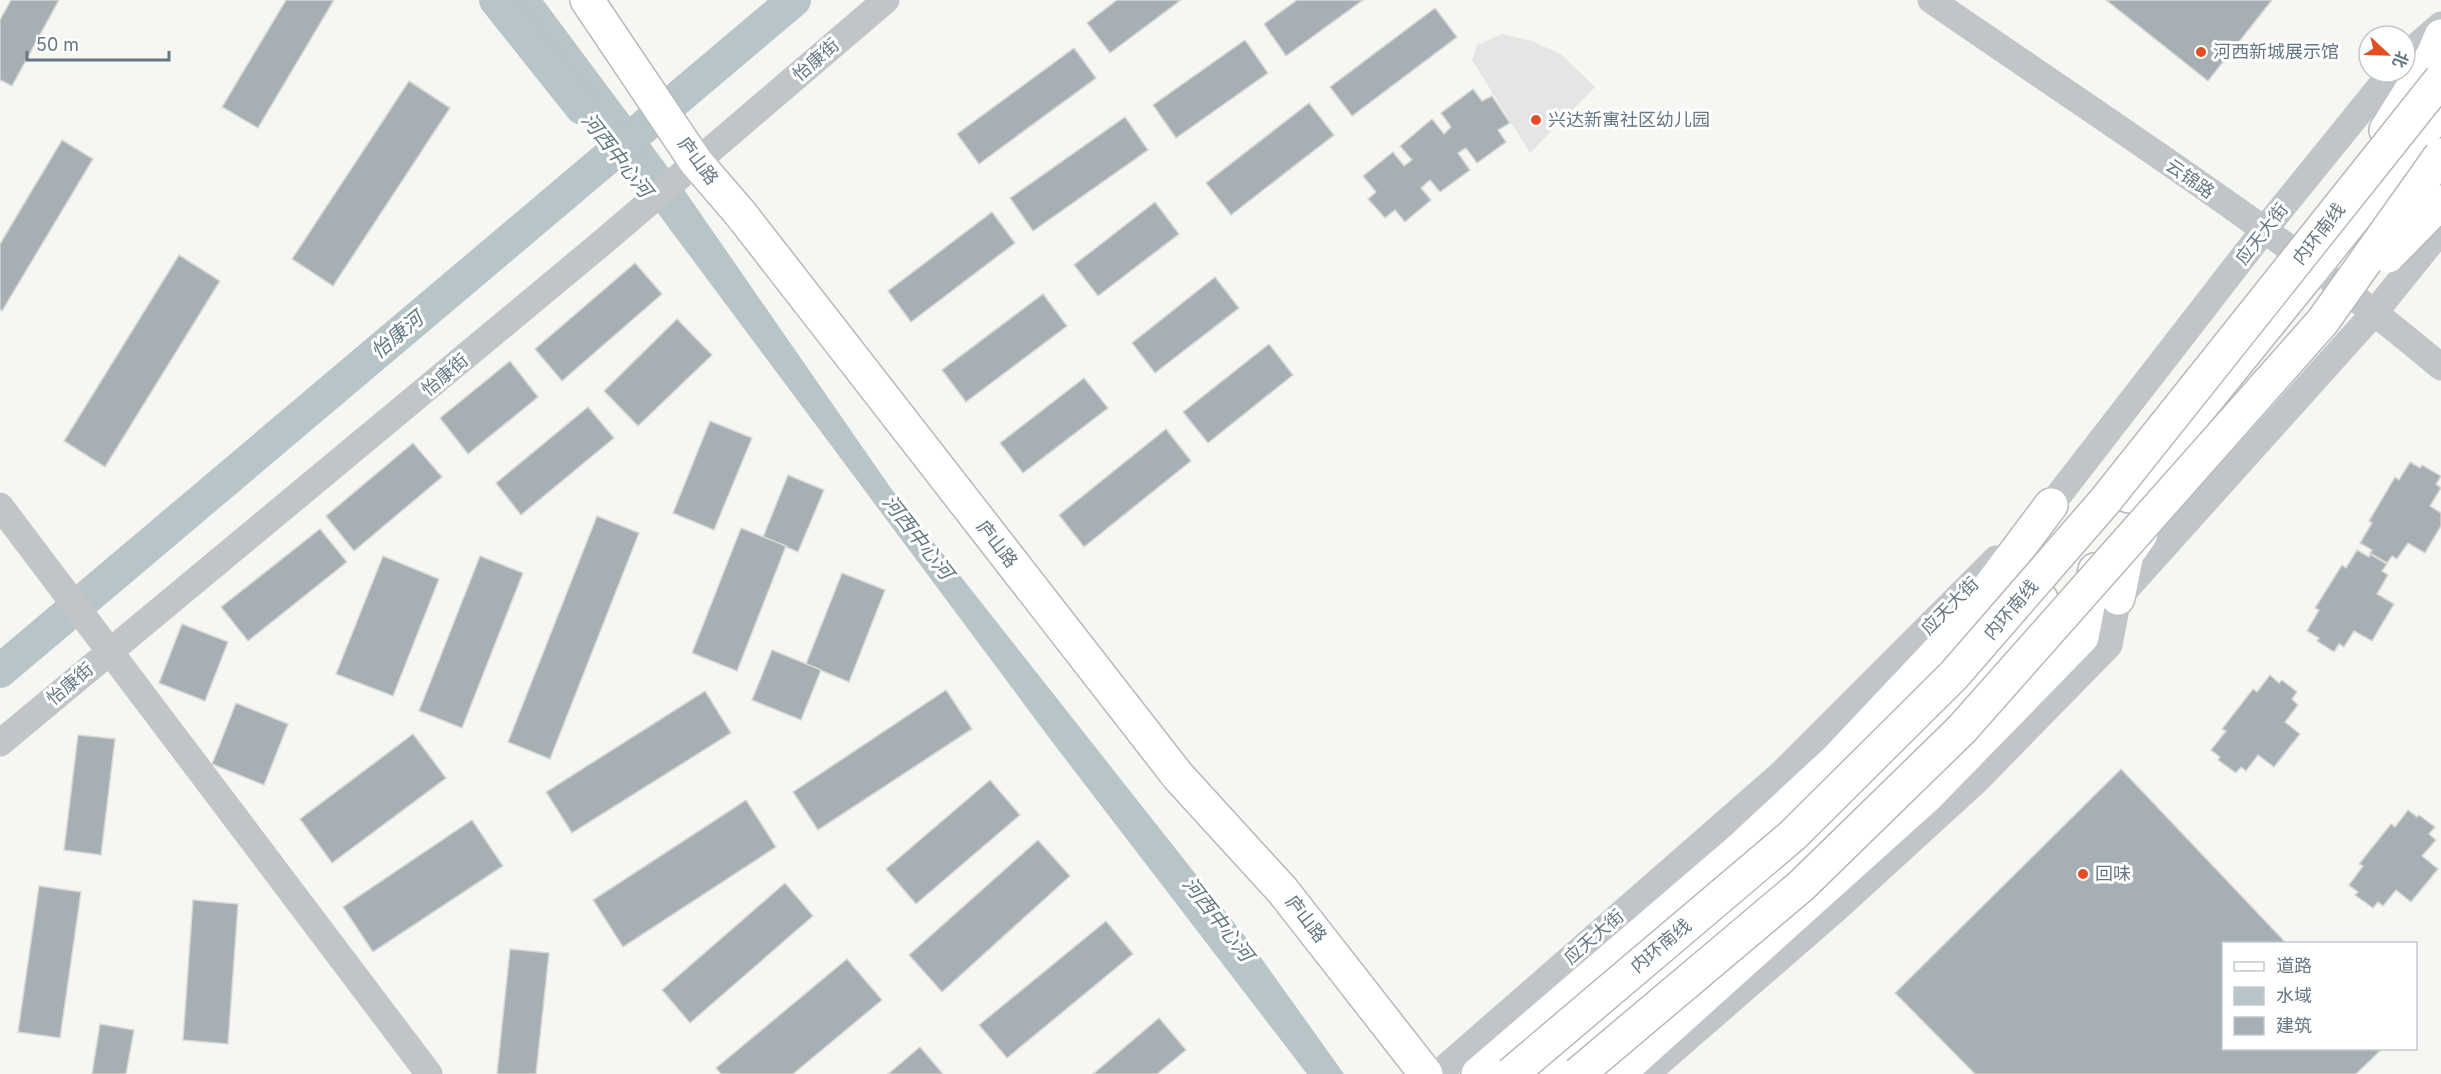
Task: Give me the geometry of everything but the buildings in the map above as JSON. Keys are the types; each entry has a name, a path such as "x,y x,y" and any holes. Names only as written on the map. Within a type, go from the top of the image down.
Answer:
{"main road":[{"name":"庐山路","path":"587,0 622,52 687,165 748,223 1178,776 1283,891 1426,1074"},
{"path":"2320,232 2433,55 2441,36"},
{"name":"内环南线","path":"1511,1074 1793,835 1954,675 2105,501 2441,79"},
{"path":"2118,598 2127,554 2322,272 2441,110"},
{"path":"1539,1074 1808,846 1962,692 2441,134"},
{"path":"2323,321 2441,155"},
{"path":"1578,1074 1801,886 1962,729 2323,321 2441,202"},
{"path":"1559,1074 1814,854 1970,698 2099,552 2322,272"},
{"path":"1478,1074 1739,850 1836,760 1952,637 2051,505"},
{"path":"1618,1074 1927,796 2082,637 2099,552"}],"street":[{"name":"怡康街","path":"0,743 603,242 687,165 886,0"},
{"name":"云锦路","path":"1931,0 2264,230 2375,312 2441,367"},
{"path":"2417,46 2441,25"},
{"name":"应天大街","path":"1438,1074 1780,775 2051,505 2264,230 2382,84"},
{"path":"1646,1074 1837,908 1976,782 2109,645 2118,598 2375,312 2441,230"},
{"path":"0,506 108,652 429,1074"}],"shaded area":[{"name":"兴达新寓社区幼儿园","path":"1502,34 1532,41 1562,55 1595,87 1530,153 1472,60 1477,45"}],"water":[{"path":"499,0 543,0 678,181 890,487 1254,948 1344,1074 1307,1074 1053,743"}],"waterway":[{"name":"河西中心河","path":"496,0 582,108"},
{"name":"怡康河","path":"0,671 794,0"}],"place":[{"name":"河西新城展示馆","path":"2201,52"},
{"name":"兴达新寓社区幼儿园","path":"1536,120"},
{"name":"回味","path":"2083,874"}]}
